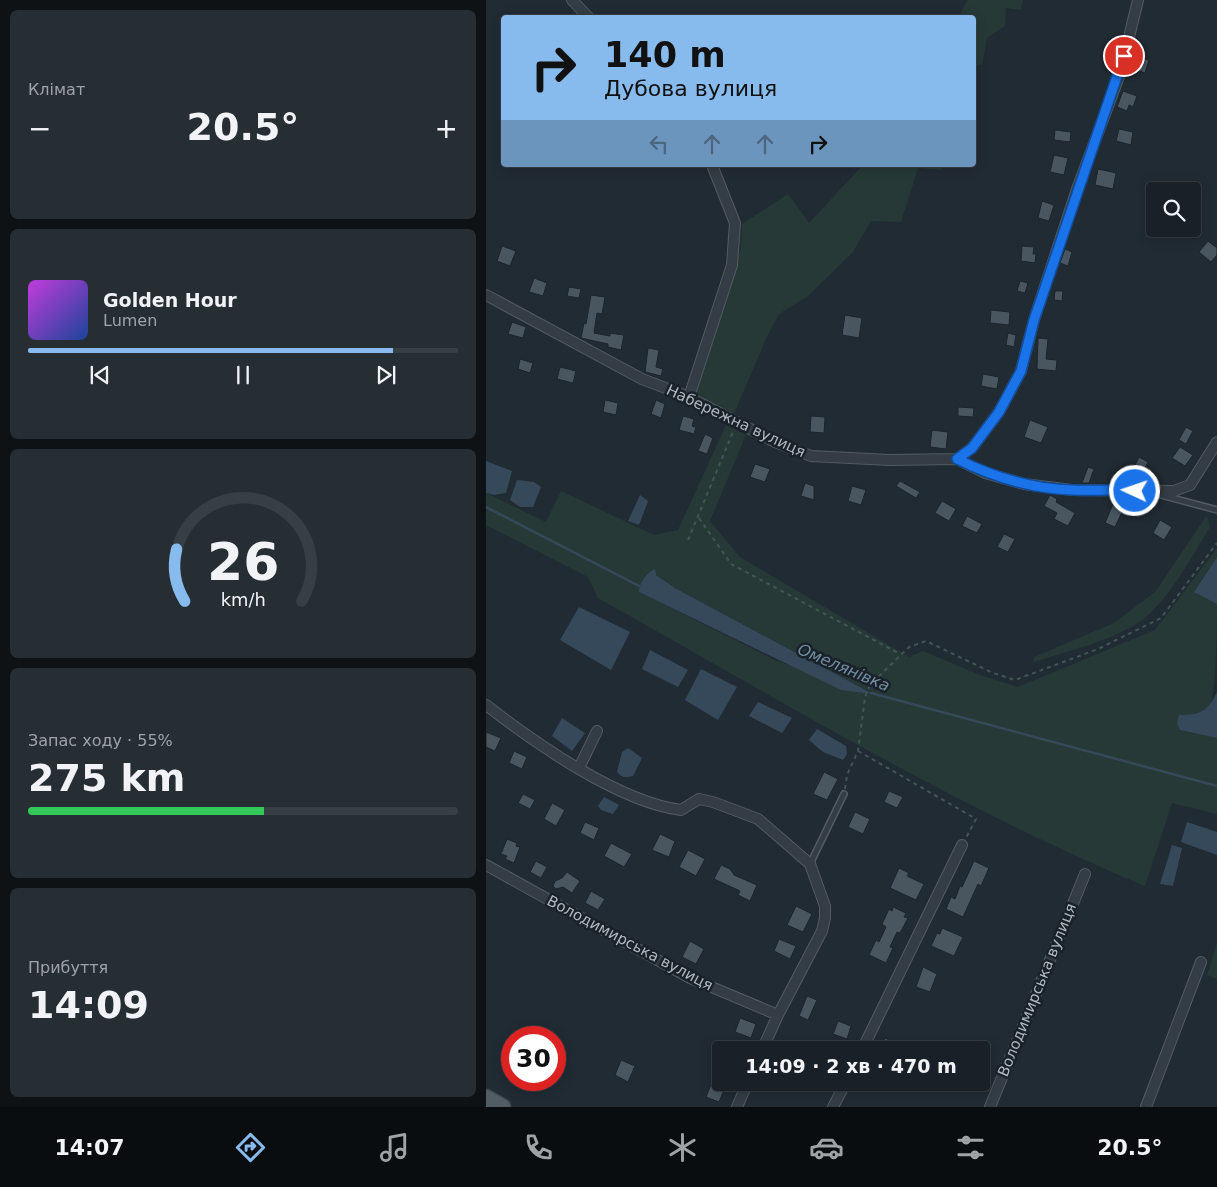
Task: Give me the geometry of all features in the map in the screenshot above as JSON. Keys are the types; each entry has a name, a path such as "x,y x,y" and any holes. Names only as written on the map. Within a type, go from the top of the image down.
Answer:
{"main road":[{"path":"486,1098 502,1107"}],"street":[{"path":"572,0 586,15"},
{"path":"957,459 972,448 999,412 1021,371 1034,320 1077,189 1120,74 1138,0"},
{"path":"689,397 732,264 735,223 713,167"},
{"name":"Набережна вулиця","path":"486,295 642,379 689,397 775,442 811,456 889,460 957,459 984,473 1024,484 1072,490 1119,489 1151,492 1174,491 1190,485 1217,442"},
{"path":"486,705 533,741 579,768 605,782 666,808 681,810 699,800 713,802 758,819 810,864 825,906 822,931 766,1041"},
{"path":"579,768 596,731"},
{"path":"866,1041 962,845"},
{"name":"Володимирська вулиця","path":"486,865 690,978 778,1015"},
{"name":"Володимирська вулиця","path":"990,1107 1085,874"},
{"path":"1146,1107 1201,962"},
{"path":"737,1107 744,1091"},
{"path":"833,1107 841,1091"}],"lane":[{"path":"1151,492 1217,510"},
{"path":"810,864 844,794"}],"path":[{"path":"688,540 699,518 737,422"},
{"path":"699,518 731,564 901,655"},
{"path":"844,794 847,775 858,751 865,697 870,684 909,647 926,641 993,673 1015,680 1098,649 1161,618 1217,542"},
{"path":"858,751 976,819 962,845"}],"green space":[{"path":"968,0 1023,0 1021,10 1006,8 1005,26 987,38 982,64 976,66 976,15 959,15"},
{"path":"861,167 942,167 941,170 918,168 901,222 871,221 853,252 808,296 779,314 765,341 734,414 695,393 741,248 742,224 788,194 809,223"},
{"path":"726,425 746,435 710,521 740,557 909,657 923,651 980,675 1018,687 1155,630 1217,548 1217,557 1194,591 1217,604 1216,659 1212,700 1209,708 1202,712 1191,715 1179,715 1180,730 1217,738 1217,814 1172,803 1145,886 1074,855 936,787 800,713 598,598 588,577 486,525 486,493 546,522 561,491 654,535 678,530","holes":["656,575 675,588 872,693 777,661 639,592"]},
{"path":"1207,515 1210,527 1188,564 1152,612 1130,628 1104,640 1034,662 1034,657 1114,623 1156,591"},
{"path":"1217,943 1217,979 1207,975"}],"water":[{"path":"486,461 512,471 506,493 494,495 486,493"},
{"path":"517,480 534,482 541,487 533,507 520,507 510,500"},
{"path":"640,495 648,501 639,525 628,521"},
{"path":"1217,557 1217,604 1194,592"},
{"path":"655,569 656,575 675,588 873,694 841,690 639,592 644,578"},
{"path":"579,607 630,632 611,670 560,640"},
{"path":"650,650 688,670 678,687 642,669"},
{"path":"701,669 737,687 718,720 685,700"},
{"path":"1217,692 1217,738 1180,730 1177,723 1179,715 1202,711 1210,704"},
{"path":"758,702 792,718 782,733 749,716"},
{"path":"562,718 585,733 572,751 552,736"},
{"path":"817,729 846,746 847,754 843,760 823,752 809,740"},
{"path":"628,748 642,758 633,776 624,777 617,772 622,752"},
{"path":"604,797 619,805 613,814 601,810 598,806"},
{"path":"1187,822 1217,832 1217,855 1181,842"},
{"path":"1172,845 1182,848 1173,886 1160,884"}],"building":[{"path":"1138,57 1149,60 1145,73 1134,69"},
{"path":"1123,91 1137,96 1133,107 1129,105 1127,111 1117,107"},
{"path":"1119,129 1133,132 1131,145 1116,141"},
{"path":"1055,130 1071,132 1070,142 1054,140"},
{"path":"1054,155 1068,158 1064,175 1050,172"},
{"path":"1098,169 1116,173 1113,189 1095,185"},
{"path":"1042,201 1054,205 1049,221 1038,218"},
{"path":"1208,241 1217,248 1217,255 1211,262 1199,252"},
{"path":"502,246 516,251 510,266 497,261"},
{"path":"1022,246 1034,247 1033,254 1036,254 1035,263 1021,261"},
{"path":"1065,249 1072,252 1068,266 1060,263"},
{"path":"534,278 547,283 543,296 529,292"},
{"path":"1020,281 1028,283 1025,293 1017,291"},
{"path":"569,287 581,289 579,298 567,296"},
{"path":"1055,291 1063,291 1062,301 1054,300"},
{"path":"591,295 605,297 602,314 597,313 594,333 610,336 610,333 624,335 621,350 608,347 608,344 581,338 584,323 586,324"},
{"path":"991,310 1010,312 1009,325 990,323"},
{"path":"845,315 862,318 859,338 842,335"},
{"path":"512,322 526,327 523,338 508,334"},
{"path":"1008,333 1016,335 1014,347 1006,345"},
{"path":"1038,338 1048,339 1046,359 1057,360 1056,371 1037,369"},
{"path":"648,348 659,350 656,367 663,369 661,376 645,372"},
{"path":"520,359 533,363 530,373 518,369"},
{"path":"560,367 576,371 573,383 557,379"},
{"path":"983,374 999,377 997,389 981,386"},
{"path":"605,400 618,403 616,415 603,412"},
{"path":"656,400 665,404 661,418 651,414"},
{"path":"958,407 974,408 973,417 958,416"},
{"path":"683,416 694,419 692,426 696,427 694,434 679,430"},
{"path":"811,416 825,417 824,433 810,432"},
{"path":"1030,420 1048,427 1041,443 1024,437"},
{"path":"1186,427 1193,431 1186,444 1179,440"},
{"path":"932,430 948,432 946,449 930,447"},
{"path":"705,434 713,438 707,454 698,451"},
{"path":"1180,447 1193,455 1185,466 1172,458"},
{"path":"1139,457 1148,462 1140,478 1131,473"},
{"path":"755,464 770,469 765,482 750,477"},
{"path":"1088,467 1094,469 1089,483 1082,483"},
{"path":"900,481 920,492 916,498 896,486"},
{"path":"805,483 814,486 814,500 801,496"},
{"path":"852,486 866,490 861,505 848,501"},
{"path":"1050,495 1057,499 1056,502 1075,513 1068,526 1054,519 1057,513 1044,506"},
{"path":"942,501 956,509 949,521 935,513"},
{"path":"1113,504 1124,508 1115,527 1105,523"},
{"path":"967,516 982,524 977,533 962,526"},
{"path":"1160,520 1172,527 1164,540 1153,533"},
{"path":"1004,534 1015,539 1008,552 997,547"},
{"path":"486,732 501,738 495,751 486,747"},
{"path":"514,751 527,757 522,769 509,763"},
{"path":"824,772 838,779 827,800 813,794"},
{"path":"889,791 903,797 897,808 884,802"},
{"path":"523,794 535,800 530,809 518,803"},
{"path":"552,803 565,810 556,826 544,819"},
{"path":"855,812 870,819 863,834 848,827"},
{"path":"585,822 599,828 594,840 580,833"},
{"path":"660,834 675,841 669,857 652,850"},
{"path":"507,839 517,843 516,846 520,847 514,863 505,859 507,856 501,854"},
{"path":"611,843 632,854 624,867 604,856"},
{"path":"688,850 705,859 696,876 679,867"},
{"path":"536,861 547,867 541,878 530,872"},
{"path":"974,861 989,868 981,886 978,884 963,917 946,909 951,897 955,899 960,886 962,887"},
{"path":"721,865 730,869 734,875 757,885 750,901 738,895 740,891 714,879"},
{"path":"899,868 909,873 907,876 924,884 916,900 890,888"},
{"path":"567,872 580,881 572,893 563,887 556,889 553,886 555,881 562,878"},
{"path":"591,891 605,899 598,910 585,903"},
{"path":"796,906 812,914 803,932 787,925"},
{"path":"893,907 906,913 904,917 908,918 900,933 897,932 890,947 893,948 886,963 869,955 876,940 879,942 886,927 882,924 889,909 892,911"},
{"path":"942,928 963,937 954,956 931,946 937,933 940,934"},
{"path":"779,939 796,946 790,959 774,951"},
{"path":"690,941 704,949 696,964 682,957"},
{"path":"923,967 937,974 930,992 916,987"},
{"path":"807,996 817,1000 808,1020 799,1016"},
{"path":"740,1018 756,1024 751,1038 735,1032"},
{"path":"838,1021 851,1026 847,1039 833,1034"},
{"path":"621,1060 635,1066 628,1082 615,1075"},
{"path":"711,1084 712,1091 724,1091 719,1102 706,1097"}],"waterway":[{"name":"Омелянівка","path":"486,507 641,587"},
{"name":"Омелянівка","path":"871,693 1217,786"}],"route":[{"path":"1124,56 1120,74 1077,189 1034,320 1021,371 999,412 972,448 957,459 984,473 1024,484 1072,490 1119,489 1135,491"}]}
